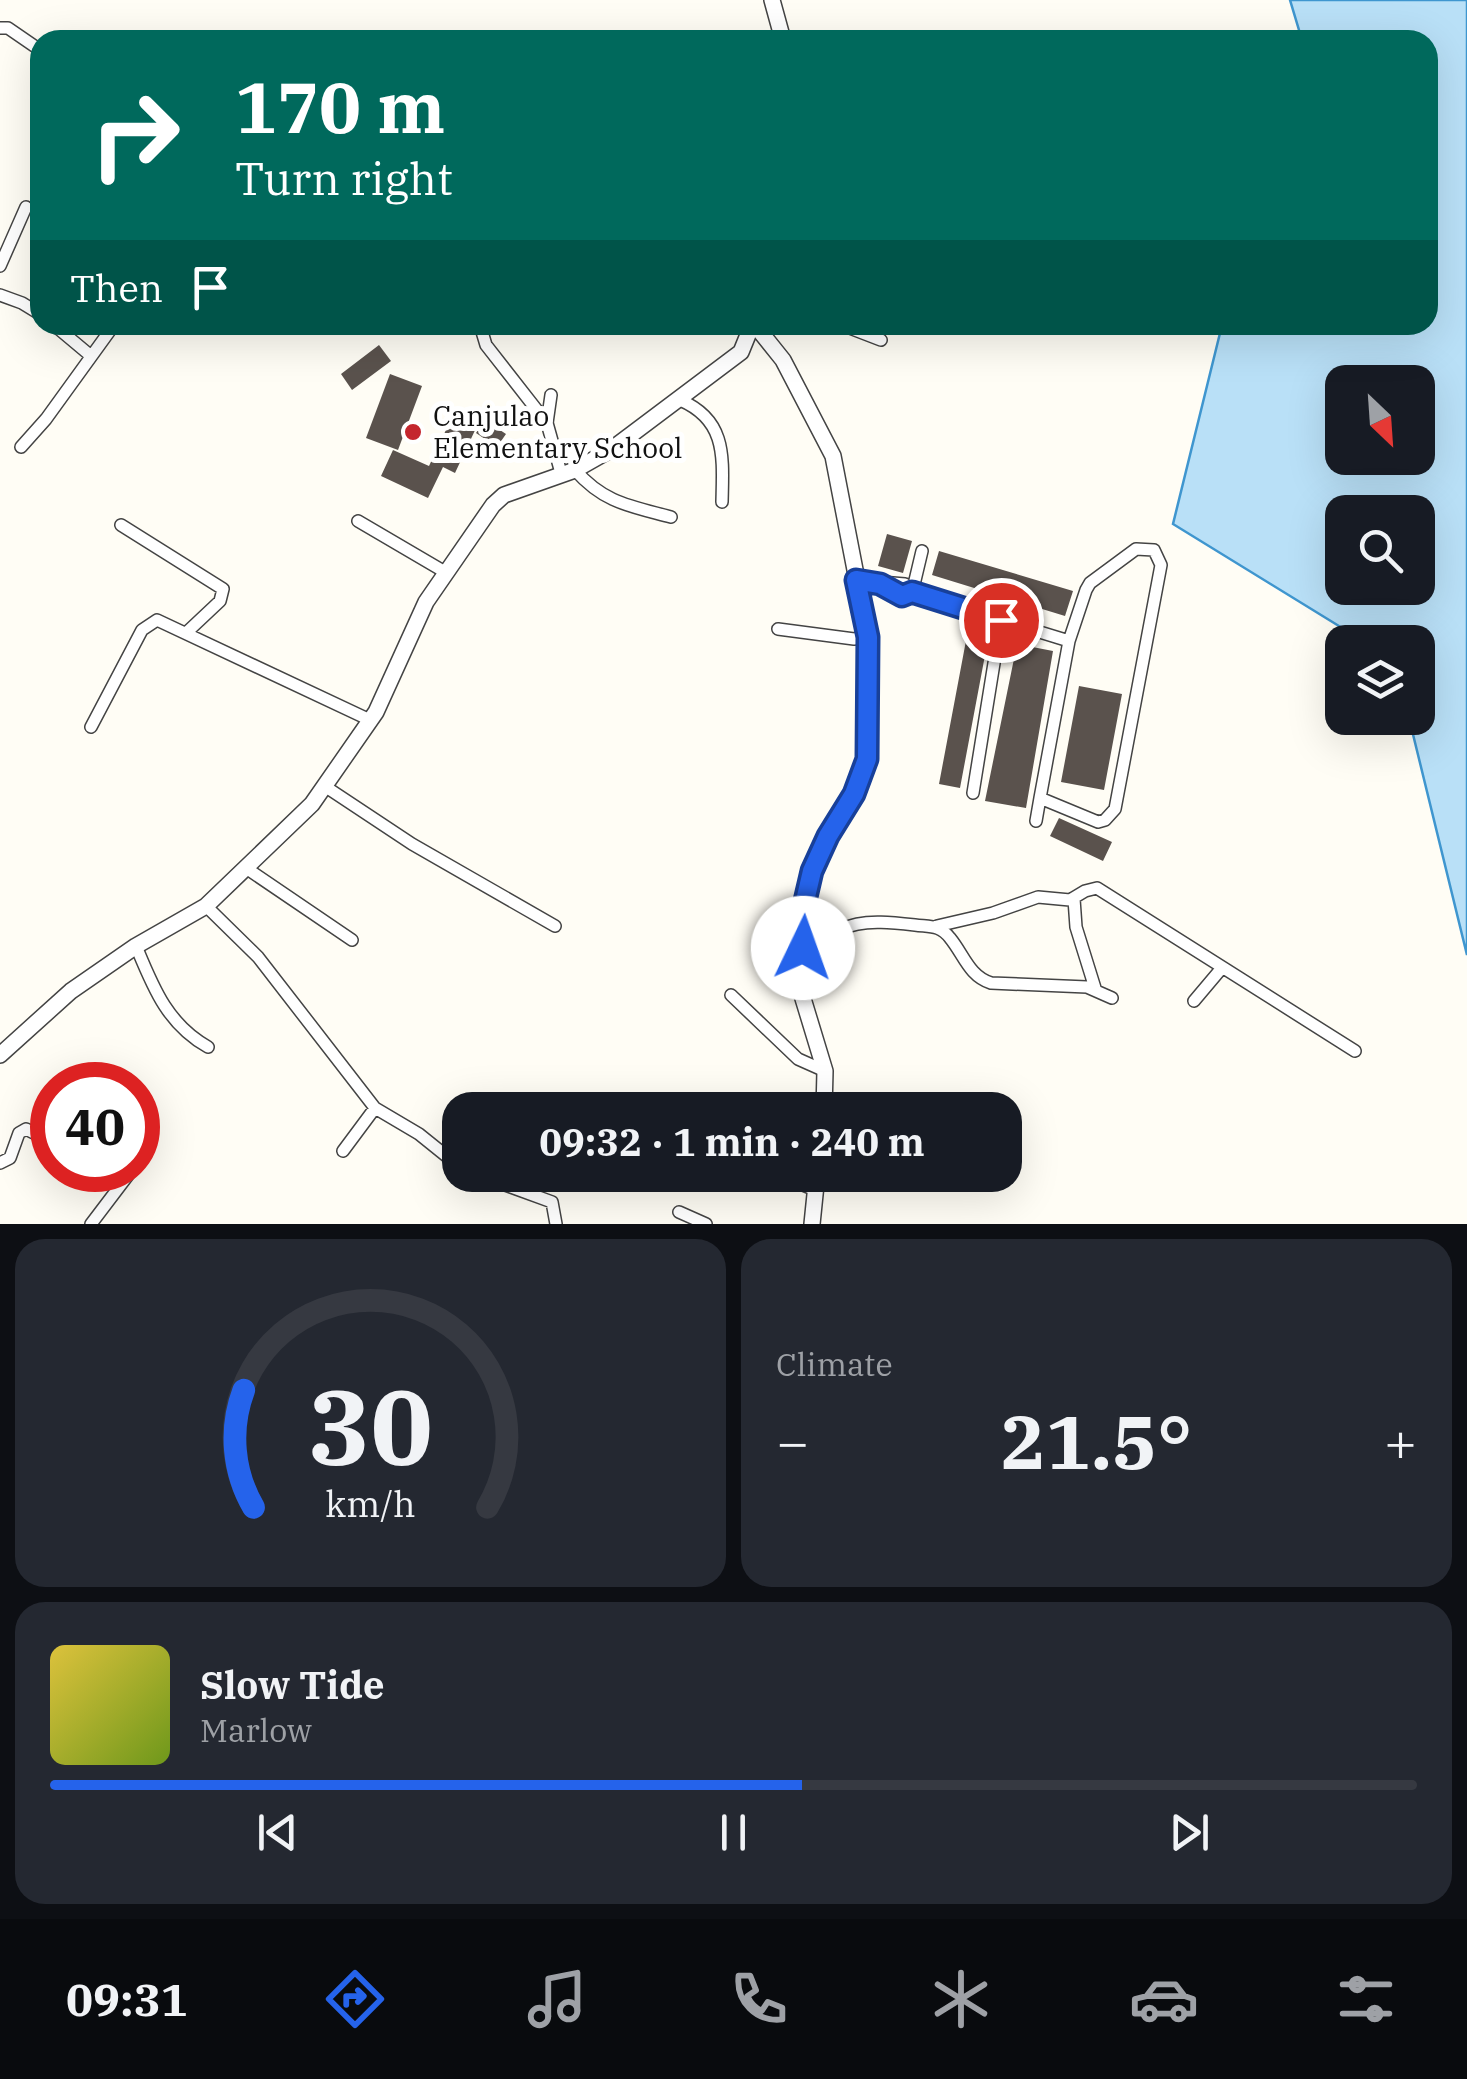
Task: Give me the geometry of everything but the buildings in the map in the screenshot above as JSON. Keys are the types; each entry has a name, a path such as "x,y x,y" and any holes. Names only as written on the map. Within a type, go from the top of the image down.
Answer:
{"street":[{"path":"772,0 780,30"},
{"path":"0,28 8,28 30,43"},
{"path":"0,266 26,207"},
{"path":"0,295 30,307"},
{"path":"66,335 91,356"},
{"path":"21,447 107,335"},
{"path":"483,335 486,345 547,423 568,472 593,490 629,506 671,517"},
{"path":"0,1055 71,991 136,946 206,906 312,804 370,720 426,602 493,505 504,496 568,472 612,449 740,352 749,335"},
{"path":"762,335 783,360 833,456 868,637 867,759 854,794 812,871 805,901 798,982 825,1071 824,1092"},
{"path":"868,335 881,340"},
{"path":"547,423 551,395"},
{"path":"680,400 708,416 719,438 722,502"},
{"path":"358,521 446,572"},
{"path":"121,526 223,588 220,601 186,633"},
{"path":"1036,821 1040,798 1069,641 1090,583 1136,549 1154,550 1160,565 1115,809 1098,822 1040,798"},
{"path":"912,592 922,550"},
{"path":"856,580 880,584 902,596 912,592 1069,641"},
{"path":"91,727 142,630 157,620 370,720"},
{"path":"972,793 1001,620"},
{"path":"778,630 854,639 868,637"},
{"path":"326,787 412,844 556,926"},
{"path":"246,868 352,940"},
{"path":"803,948 862,922 937,926 1038,897 1074,899 1091,889 1105,891 1221,969 1356,1052"},
{"path":"1074,899 1076,927 1095,988"},
{"path":"206,906 258,957 374,1108 419,1134 442,1153"},
{"path":"937,926 978,979 1095,988 1112,998"},
{"path":"136,946 160,1004 194,1040 208,1047"},
{"path":"1194,1001 1221,969"},
{"path":"731,995 798,1058 825,1071"},
{"path":"343,1151 374,1108"},
{"path":"0,1164 10,1158 19,1133 30,1131"},
{"path":"91,1224 115,1192"},
{"path":"525,1192 552,1202 556,1224"},
{"path":"812,1224 815,1192"},
{"path":"679,1212 706,1224"}],"water":[{"path":"1290,0 1467,0 1467,955 1413,735 1435,735 1435,625 1337,625 1173,524 1220,335 1438,335 1438,30 1299,30"}],"place":[{"name":"Canjulao Elementary School","path":"413,432"}],"route":[{"path":"803,948 805,901 812,871 854,794 867,759 868,637 856,580 880,584 902,596 912,592 1001,620"}]}
